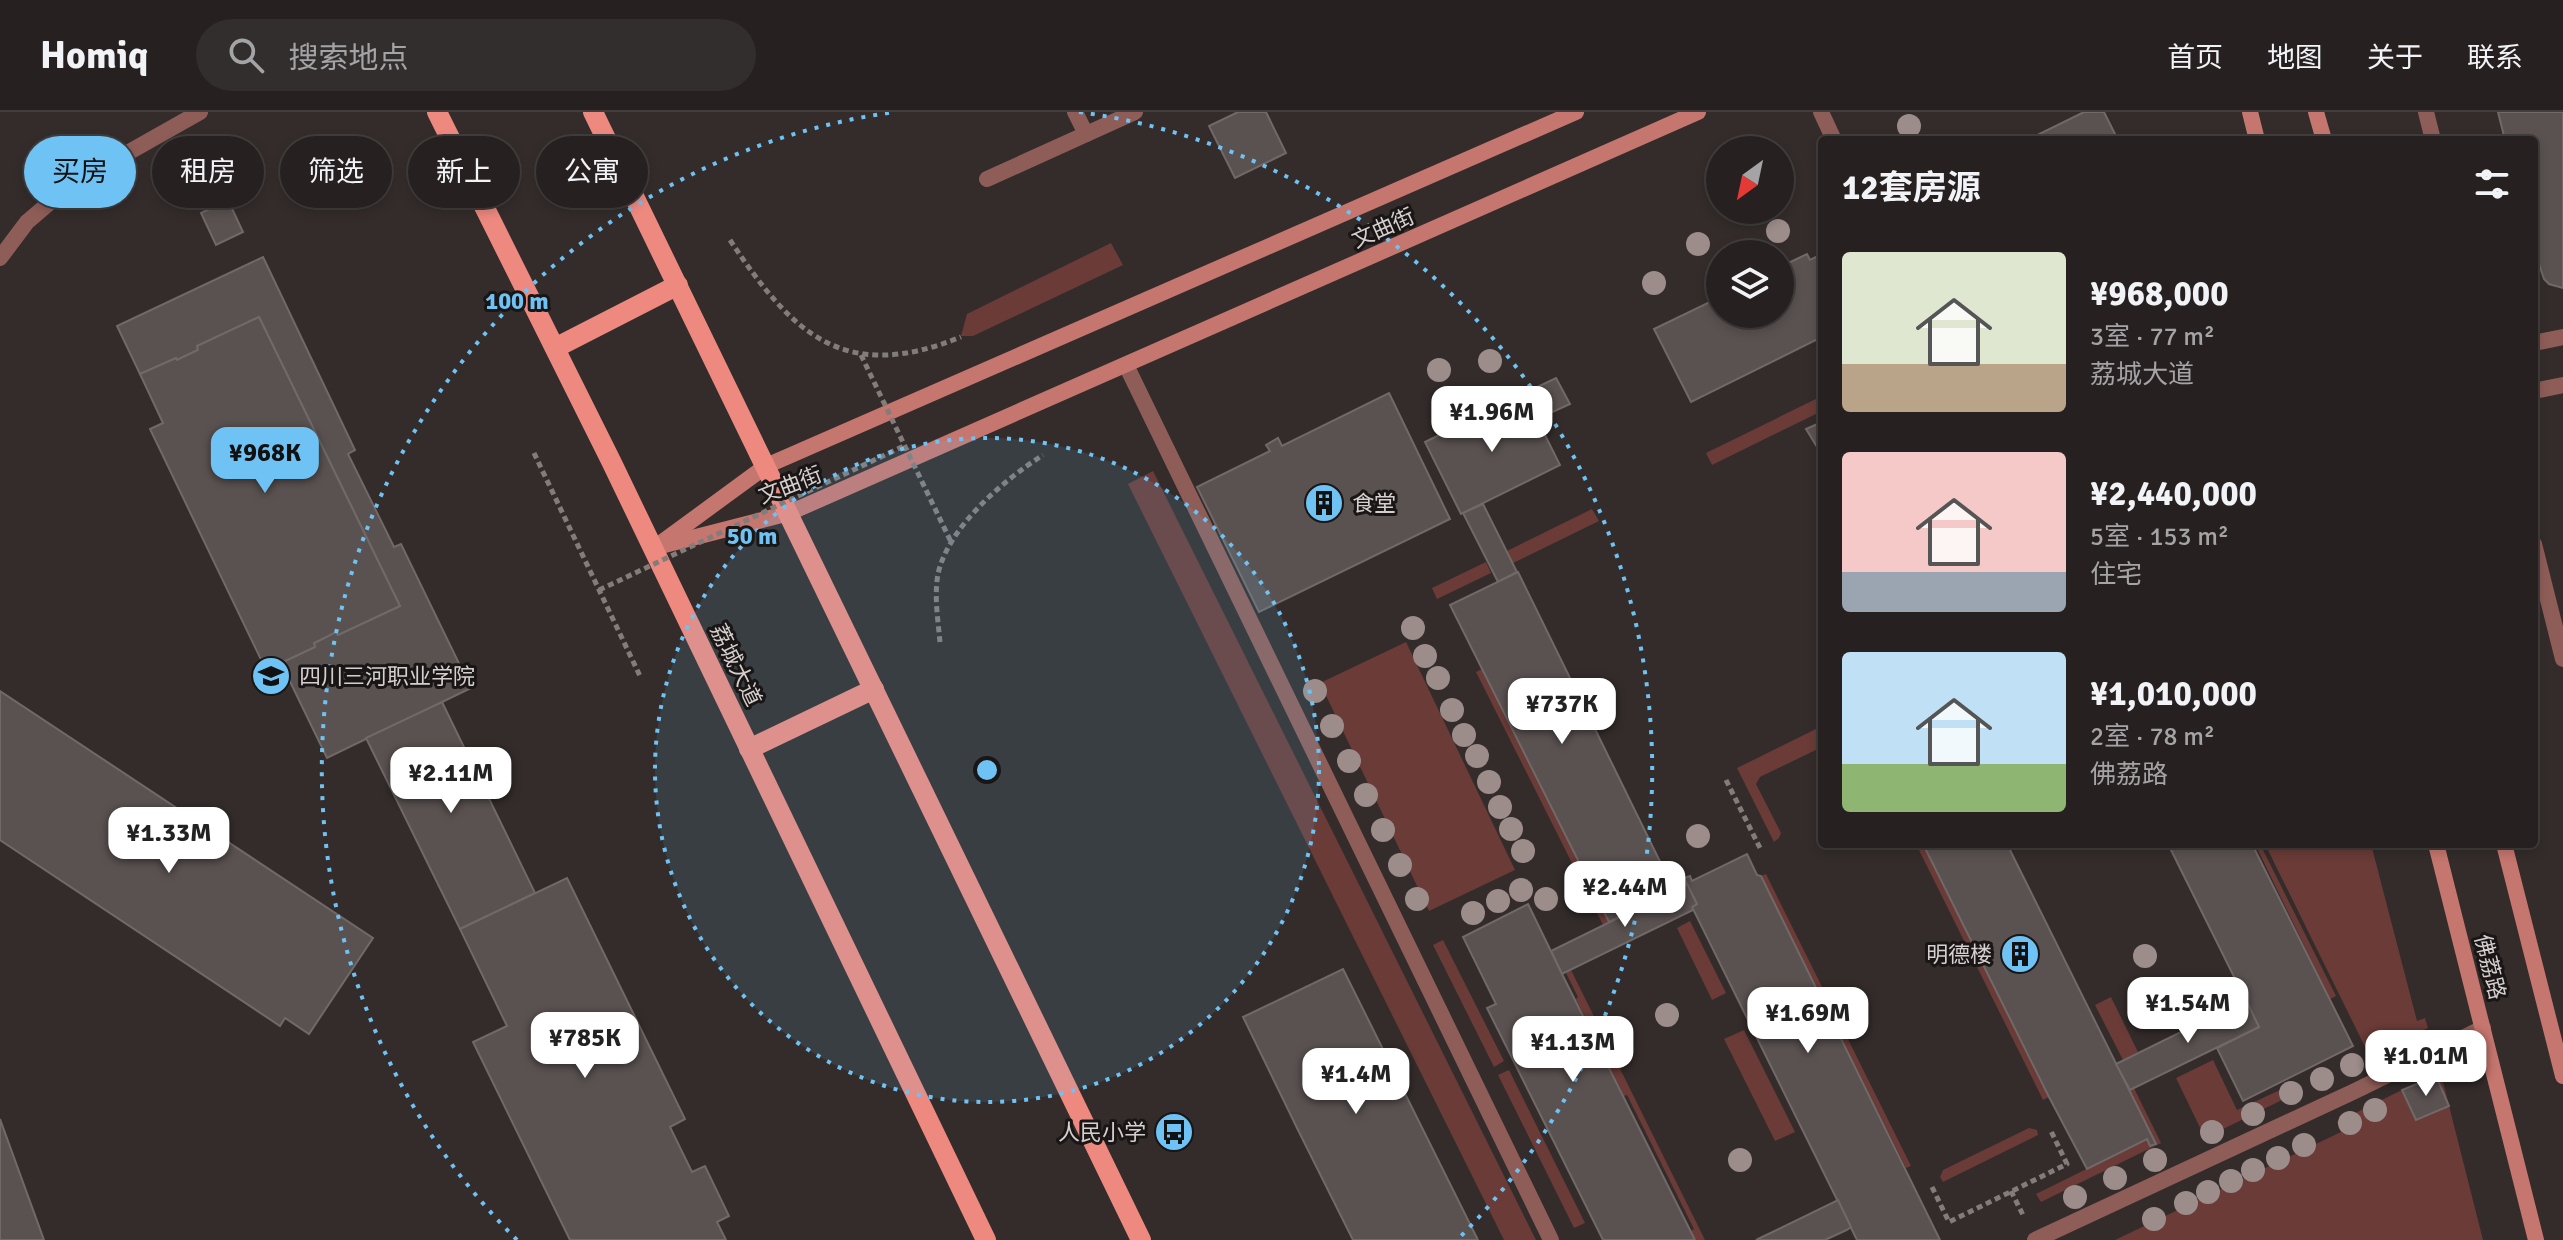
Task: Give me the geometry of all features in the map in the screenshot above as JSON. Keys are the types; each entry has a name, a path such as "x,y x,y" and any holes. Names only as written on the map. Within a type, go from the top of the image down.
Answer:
{"main road":[{"name":"荔城大道","path":"437,112 653,548 986,1240"},
{"path":"593,112 1141,1240"},
{"path":"555,348 678,285"},
{"path":"749,749 874,689"}],"street":[{"name":"文曲街","path":"653,548 766,466 1576,112"},
{"name":"文曲街","path":"653,548 789,513 1698,112"},
{"path":"2250,112 2256,136"},
{"path":"2316,112 2323,136"},
{"name":"佛荔路","path":"2437,848 2536,1240"},
{"name":"佛荔路","path":"2505,848 2563,1076"}],"lane":[{"path":"0,258 27,222 69,186 200,112"},
{"path":"1075,112 1086,134"},
{"path":"987,179 1135,112"},
{"path":"1821,112 1832,136"},
{"path":"2426,112 2432,136"},
{"path":"2538,342 2563,337"},
{"path":"1126,365 1551,1240"},
{"path":"2538,390 2563,385"},
{"path":"2538,560 2563,659"},
{"path":"2035,1240 2483,1028"}],"path":[{"path":"730,240 755,278 782,309 811,333 838,348 861,355 910,353 961,337"},
{"path":"861,355 952,544"},
{"path":"599,590 904,446"},
{"path":"534,453 640,676"},
{"path":"940,642 936,597 943,558 992,493 1043,455"},
{"path":"1726,780 1760,848"},
{"path":"1932,1187 1949,1222 2067,1164 2050,1129"}],"shaded area":[{"path":"1111,243 1123,265 973,336 961,336 967,314"},
{"path":"1818,398 1818,413 1712,465 1706,453"},
{"path":"1153,471 1536,1240 1504,1240 1128,484"},
{"path":"1592,509 1599,521 1513,563 1507,551"},
{"path":"1486,562 1491,573 1437,599 1432,588"},
{"path":"1406,642 1515,870 1429,911 1320,683"},
{"path":"1482,669 1606,914 1609,922 1603,925 1476,672"},
{"path":"1818,728 1818,749 1760,777 1756,784 1781,833 1774,842 1737,768"},
{"path":"1918,848 1925,848 2049,1097 2043,1100"},
{"path":"2257,848 2262,848 2336,996 2330,999"},
{"path":"2267,848 2372,848 2417,1021 2425,1018 2428,1028 2370,1057"},
{"path":"1766,874 1911,1166 1906,1168 1761,876"},
{"path":"1690,921 1726,993 1712,1000 1677,928"},
{"path":"1443,940 1504,1061 1494,1067 1433,945"},
{"path":"1571,970 1705,1240 1695,1240 1691,1231 1694,1229 1576,999 1578,997 1566,973"},
{"path":"2111,997 2138,1052 2123,1060 2095,1005"},
{"path":"1744,1030 1795,1132 1775,1141 1724,1039"},
{"path":"2213,1060 2237,1110 2293,1084 2298,1092 2205,1138 2176,1078"},
{"path":"1509,1070 1585,1223 1574,1228 1498,1075"},
{"path":"2441,1074 2483,1240 2115,1240 2341,1132 2337,1122 2402,1090 2416,1120 2448,1106 2436,1076"},
{"path":"2134,1088 2161,1143 2041,1202 2036,1194 2147,1139 2150,1146 2156,1144 2130,1090"},
{"path":"2029,1128 2037,1130 2038,1135 1943,1182 1940,1177 1943,1170"}],"building":[{"path":"1238,112 1266,112 1286,153 1235,178 1209,126"},
{"path":"2084,112 2104,112 2116,136 2035,136"},
{"path":"2498,112 2563,112 2563,288 2544,279 2538,261 2538,136 2504,136"},
{"path":"211,208 232,208 243,232 216,245 201,213"},
{"path":"1807,254 1810,260 1818,256 1818,339 1691,402 1654,329 1706,304 1706,328 1794,328 1794,260"},
{"path":"263,257 355,450 348,454 394,547 401,544 471,688 327,758 281,663 315,647 314,643 336,632 338,635 400,606 259,317 197,346 198,350 140,374 117,326"},
{"path":"259,317 400,606 338,635 336,632 314,643 315,647 266,670 150,429 163,423 140,374 198,350 197,346"},
{"path":"1556,378 1570,404 1546,415 1533,389"},
{"name":"食堂","path":"1389,393 1450,519 1259,612 1197,487 1270,451 1266,445 1278,438 1282,446"},
{"path":"1524,393 1560,465 1461,514 1425,442"},
{"path":"1818,424 1818,448 1806,429"},
{"path":"1483,504 1517,572 1498,582 1463,513"},
{"path":"1518,572 1674,890 1609,922 1450,605"},
{"path":"0,691 373,938 309,1034 285,1018 280,1026 0,840"},
{"path":"442,702 535,893 460,929 366,738"},
{"name":"明德楼","path":"1925,848 2009,848 2156,1144 2150,1146 2147,1139 2087,1169"},
{"path":"2170,848 2254,848 2353,1046 2243,1101 2217,1048 2259,1027"},
{"path":"1747,854 1757,875 1761,876 1940,1240 1857,1240 1692,907 1697,904 1684,878 1690,876 1692,881"},
{"path":"567,878 685,1119 670,1127 692,1172 705,1166 729,1216 717,1222 726,1240 570,1240 473,1042 507,1026 460,929"},
{"path":"1687,884 1697,904 1692,907 1693,910 1562,974 1551,951"},
{"path":"1528,904 1695,1240 1603,1240 1487,1008 1496,1004 1463,937"},
{"path":"1343,969 1478,1240 1353,1240 1298,1130 1243,1017"},
{"path":"2246,1000 2259,1027 2130,1090 2116,1064"},
{"path":"2436,1076 2449,1106 2416,1120 2402,1090"},
{"path":"0,1119 44,1240 0,1240"},
{"path":"1838,1200 1851,1227 1847,1230 1825,1240 1756,1240"}],"place":[{"name":"食堂","path":"1324,503"},
{"name":"四川三河职业学院","path":"271,676"},
{"name":"明德楼","path":"2020,954"},
{"name":"人民小学","path":"1174,1132"}]}
